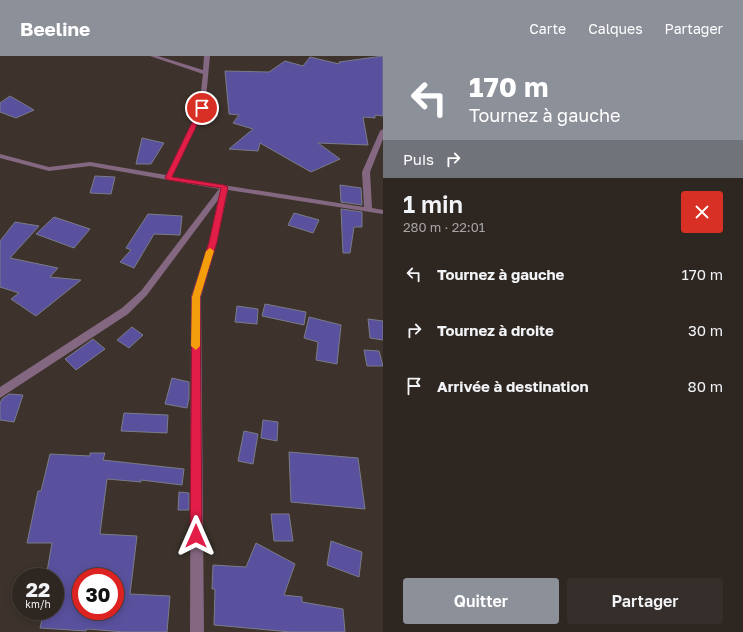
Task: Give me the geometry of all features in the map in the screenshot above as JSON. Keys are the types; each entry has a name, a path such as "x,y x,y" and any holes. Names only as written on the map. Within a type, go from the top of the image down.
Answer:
{"street":[{"path":"153,56 206,73"},
{"path":"168,178 202,108 207,56"},
{"path":"368,210 366,172 383,130"},
{"path":"0,156 49,170 90,164 168,178 383,212"},
{"path":"0,393 126,311 144,293 224,187"},
{"path":"197,632 196,297 213,242 224,187"}],"building":[{"path":"383,56 383,116 375,115 375,118 363,117 368,145 318,143 340,159 311,172 260,143 258,151 229,149 253,129 233,123 239,115 229,114 225,71 269,72 285,61 303,66 310,57 339,64 339,62"},
{"path":"10,96 34,110 16,118 0,112 0,103"},
{"path":"142,138 164,143 151,164 136,164"},
{"path":"95,176 115,177 111,194 90,193"},
{"path":"340,185 361,188 362,205 341,202"},
{"path":"341,209 362,212 362,227 354,227 350,253 343,253"},
{"path":"294,213 319,220 313,233 288,225"},
{"path":"148,214 182,216 180,235 154,234 134,268 120,262 131,250 126,248"},
{"path":"54,217 90,229 74,248 36,234"},
{"path":"15,222 39,226 10,258 58,268 50,277 81,280 36,316 11,299 19,293 0,287 0,241"},
{"path":"265,304 306,312 304,325 262,316"},
{"path":"237,306 258,309 257,324 235,322"},
{"path":"309,317 341,325 337,364 316,360 318,342 304,338"},
{"path":"368,319 383,321 383,340 370,338"},
{"path":"132,327 143,335 129,348 117,340"},
{"path":"93,339 105,349 76,370 65,359"},
{"path":"364,350 379,351 383,366 367,366"},
{"path":"172,378 189,382 189,398 187,408 165,404"},
{"path":"9,394 23,395 14,422 0,420 0,403 2,399"},
{"path":"124,413 168,415 167,433 121,431"},
{"path":"263,420 278,422 277,441 261,438"},
{"path":"244,431 258,434 253,464 238,461"},
{"path":"289,452 358,458 365,509 291,502"},
{"path":"90,453 105,453 103,460 184,469 182,485 141,480 141,482 107,479 100,534 137,536 130,594 170,596 167,632 124,632 87,629 86,631 40,628 42,620 64,620 64,568 48,568 52,543 27,543 38,491 41,491 50,454 90,456"},
{"path":"179,492 189,493 189,510 178,510"},
{"path":"271,514 289,514 293,541 274,541"},
{"path":"331,541 362,552 359,577 327,565"},
{"path":"256,543 295,564 284,595 302,597 302,602 343,609 345,632 291,632 214,625 215,589 212,589 213,565 246,567"}],"slow traffic":[{"path":"196,346 196,297 210,251"}],"route":[{"path":"196,536 196,297 213,242 224,187 168,178 202,108"}]}
